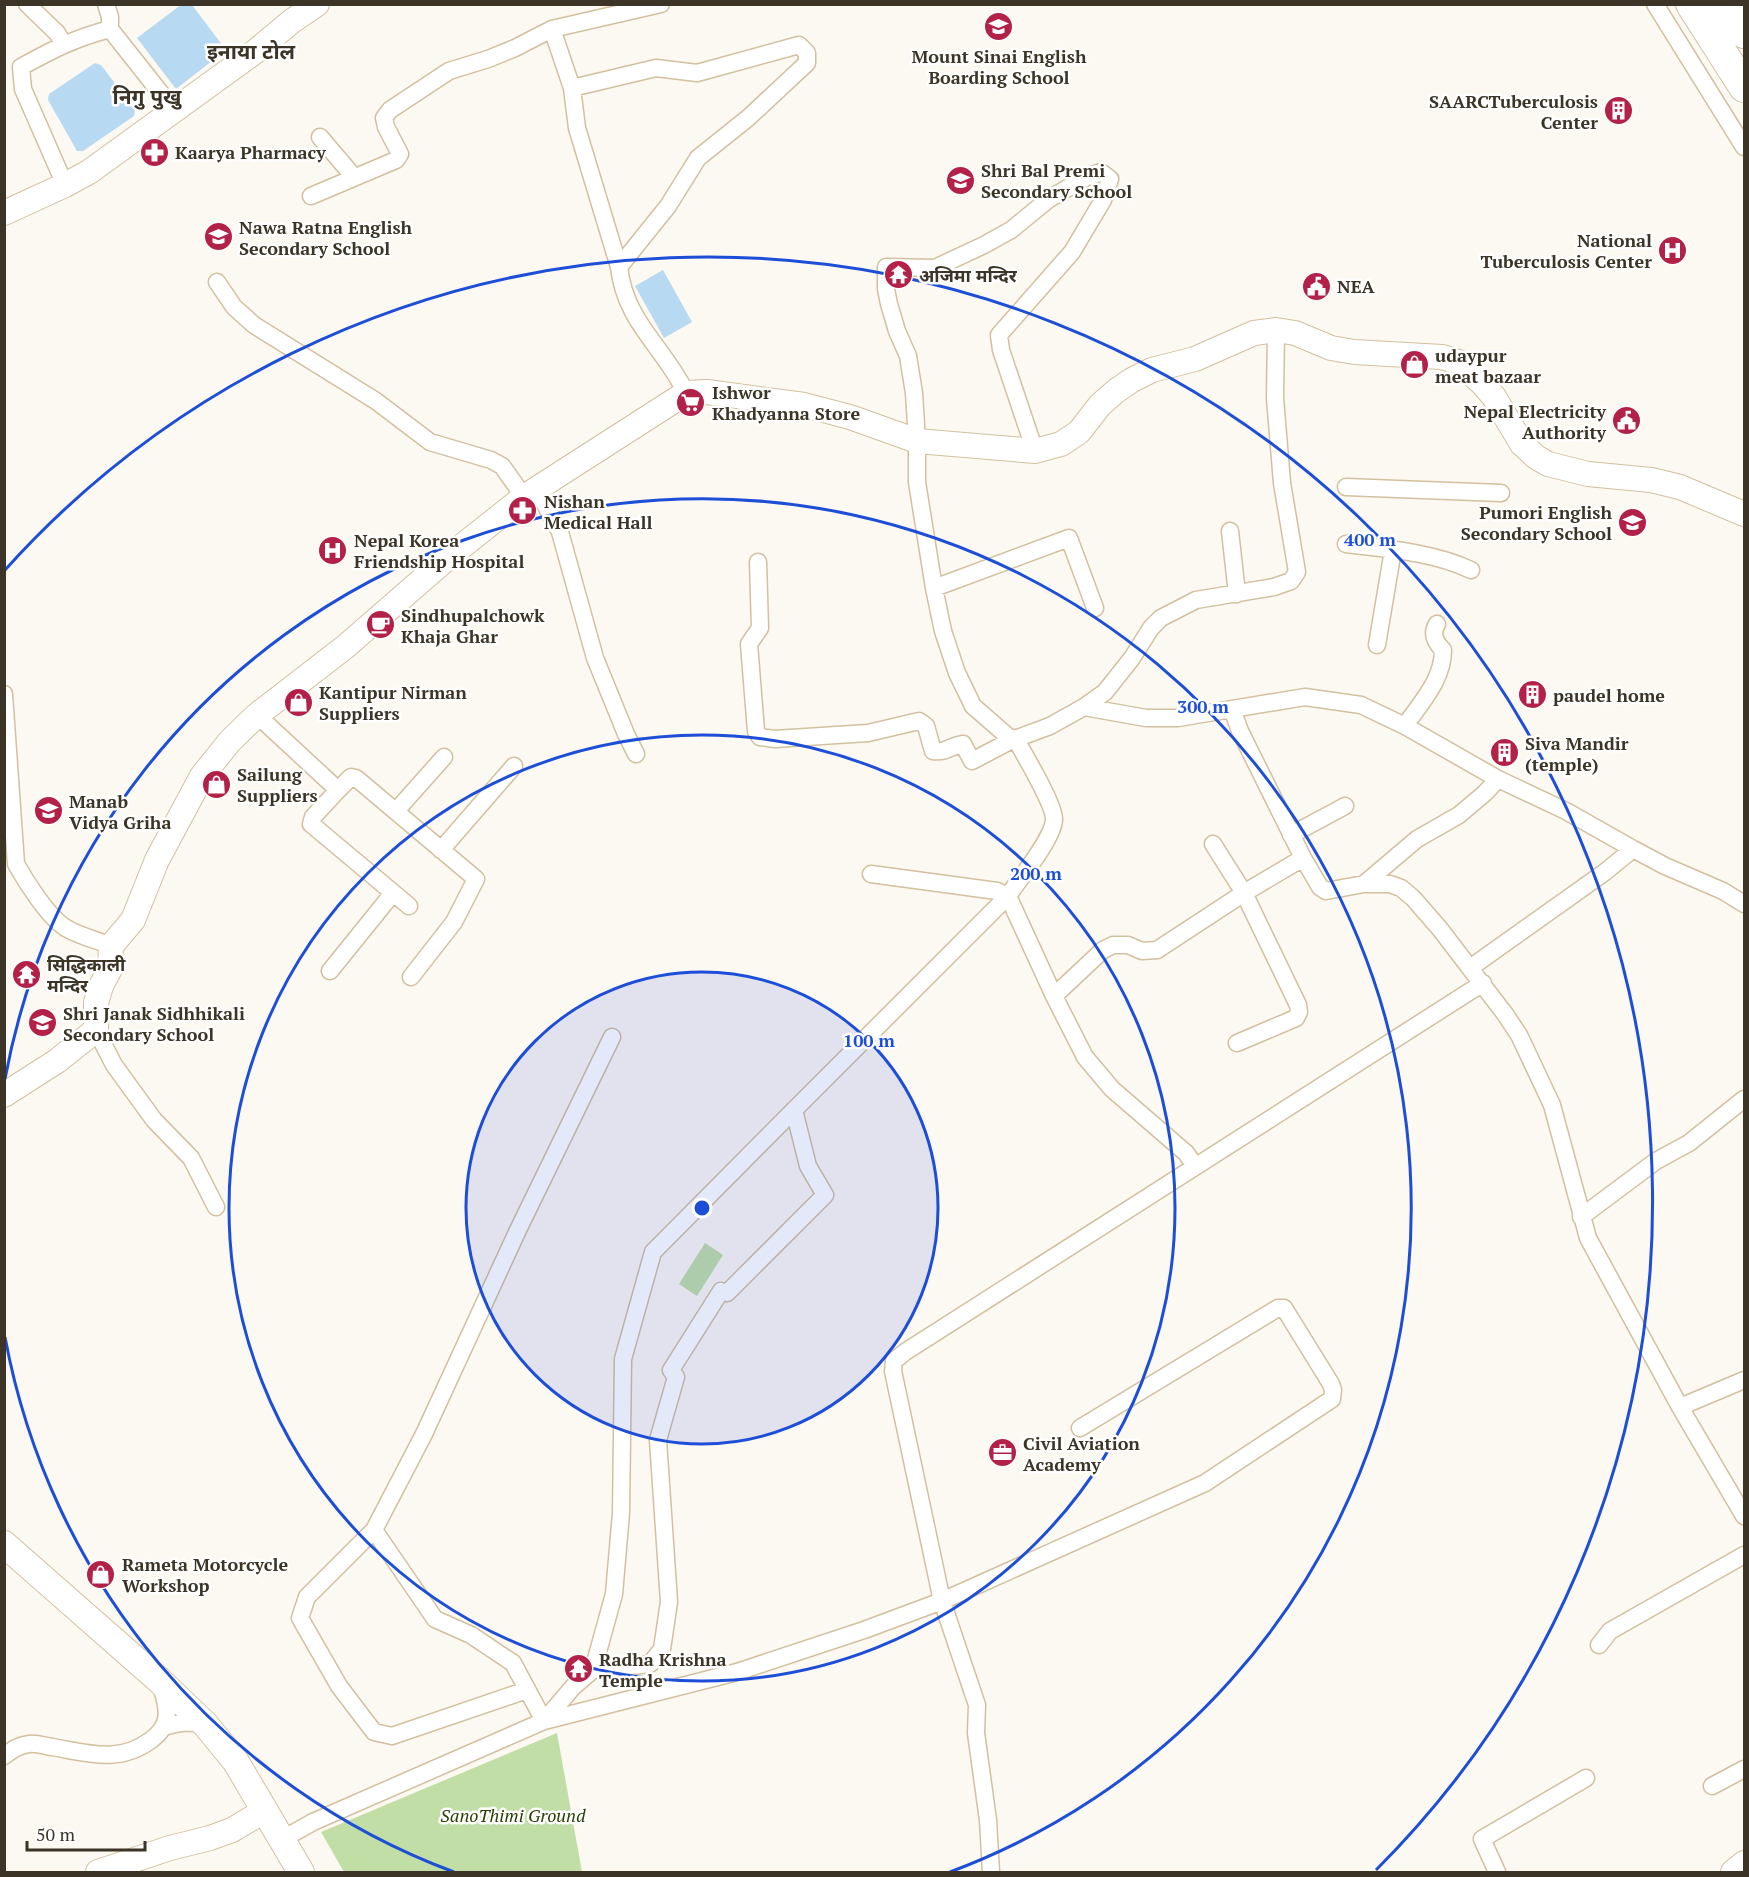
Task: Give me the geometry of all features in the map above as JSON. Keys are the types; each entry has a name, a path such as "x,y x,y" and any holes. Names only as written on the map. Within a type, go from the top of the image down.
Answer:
{"highway":[{"path":"1691,4 1744,87"},
{"path":"1725,4 1744,33"}],"main road":[{"path":"4,213 89,172 317,4"},
{"path":"4,1095 57,1061 96,1030 96,1003 101,986 110,969 111,946 133,920 157,860 202,776 218,754 257,715 345,647 452,554 530,493 686,393 707,392 804,405 850,417 917,441 1035,451 1061,444 1080,432 1101,405 1132,380 1152,370 1195,359 1254,333 1276,330 1295,333 1331,348 1354,352 1442,357 1458,362 1494,397 1522,444 1548,464 1588,474 1651,480 1680,487 1744,514"},
{"path":"4,1544 205,1724 236,1762 301,1872"},
{"path":"98,1872 232,1830 264,1811"},
{"path":"1733,1872 1744,1863"}],"street":[{"path":"27,4 57,33 64,44"},
{"path":"106,4 110,17 110,29 174,110"},
{"path":"311,196 396,160 400,154 386,127 384,118 390,110 449,71 506,52 552,29 661,4"},
{"path":"1655,4 1744,147"},
{"path":"65,185 23,89 21,68 64,44 85,35 110,29"},
{"path":"552,29 572,88 577,128 619,267 620,284 637,320 679,378 686,393"},
{"path":"572,88 656,68 697,73 799,45 807,53 807,63 748,118 698,158 668,206 619,267"},
{"path":"320,137 354,177"},
{"path":"544,1721 573,1687 593,1670 614,1594 621,1513 622,1359 653,1252 1008,896 1050,835 1054,818 1047,798 1014,739 973,706 957,673 943,631 917,482 914,393 908,356 889,304 886,267 935,268 1011,230 1049,199 1101,172 1110,179 1103,200 1072,252 999,335 1001,350 1035,451"},
{"path":"217,282 234,307 254,325 376,401 430,442 491,460 502,466 530,493 560,532 595,658 636,754"},
{"path":"758,562 760,628 749,644 756,731 760,736 775,739 868,733 919,721 926,726 933,751 942,753 956,745 963,744 972,761 1014,739 1050,726 1084,708 1104,692 1132,658 1150,628 1161,618 1196,600 1274,587 1291,581 1297,572 1282,483 1275,398 1276,330"},
{"path":"1346,487 1500,493"},
{"path":"1230,531 1237,594"},
{"path":"934,588 1069,538 1095,608"},
{"path":"1346,544 1455,562 1471,570"},
{"path":"1377,645 1393,550"},
{"path":"1405,726 1435,684 1443,661 1443,650 1438,645 1433,630 1437,624"},
{"path":"4,694 16,864 45,907 65,928 111,946"},
{"path":"1084,708 1146,718 1178,718 1305,697 1361,705 1405,726 1498,779 1566,811 1632,849 1723,891 1744,904"},
{"path":"1232,709 1240,731 1303,858 1320,887 1326,891 1364,884 1390,884 1401,888 1413,898 1440,929 1483,983 1519,1035 1552,1105 1588,1238 1680,1407 1744,1516"},
{"path":"257,715 338,790"},
{"path":"396,811 444,757"},
{"path":"441,849 514,766"},
{"path":"410,906 311,824 313,817 351,777 356,778 476,879 454,922 411,977"},
{"path":"1364,884 1417,838 1459,815 1498,779"},
{"path":"1291,834 1345,806"},
{"path":"1213,844 1244,893 1298,1005 1299,1012 1296,1018 1237,1042"},
{"path":"1470,968 1605,872 1632,849"},
{"path":"1054,996 1103,950 1113,945 1128,945 1142,951 1157,950 1244,893 1303,858"},
{"path":"871,874 998,891 1008,896 1085,1057 1112,1089 1186,1154 1196,1166"},
{"path":"330,971 393,893"},
{"path":"991,1872 988,1820 975,1733 977,1705 942,1601 893,1371 894,1361 904,1352 1055,1258 1483,983"},
{"path":"96,1030 114,1065 154,1120 191,1158 216,1207"},
{"path":"527,1690 392,1736 375,1732 339,1686 300,1618 307,1597 374,1530 424,1434 518,1230 612,1037"},
{"path":"1581,1217 1656,1161 1689,1143 1744,1100"},
{"path":"593,1670 650,1664 662,1650 669,1602 658,1440 676,1377 671,1370 721,1291 727,1293 825,1195 808,1166 794,1110"},
{"path":"281,1840 313,1822 544,1721 737,1672 864,1630 942,1601 1205,1483 1332,1399 1333,1390 1284,1308 1278,1308 1080,1428"},
{"path":"1680,1407 1744,1380"},
{"path":"374,1530 435,1619 471,1635 513,1663 544,1721"},
{"path":"1599,1645 1610,1631 1744,1555"},
{"path":"159,1681 167,1712 164,1727"},
{"path":"4,1756 13,1749 32,1743 107,1756 119,1755 132,1752 144,1745 164,1727 188,1722 205,1724"},
{"path":"1712,1786 1744,1769"},
{"path":"1497,1872 1482,1839 1586,1778"}],"green space":[{"path":"705,1243 723,1255 697,1296 679,1284"},
{"name":"SanoThimi Ground","path":"557,1733 582,1872 344,1872 321,1832"}],"water":[{"path":"182,4 192,5 226,50 176,89 137,38"},
{"path":"95,63 101,65 135,110 134,116 83,151 77,151 48,100 49,94"},
{"path":"663,270 692,322 664,338 635,286"}],"place":[{"name":"Mount Sinai English Boarding School","path":"999,27"},
{"name":"SAARCTuberculosis Center","path":"1619,111"},
{"name":"Kaarya Pharmacy","path":"154,152"},
{"name":"Shri Bal Premi Secondary School","path":"960,180"},
{"name":"Nawa Ratna English Secondary School","path":"218,237"},
{"name":"National Tuberculosis Center","path":"1673,250"},
{"name":"अजिमा मन्दिर","path":"898,275"},
{"name":"NEA","path":"1316,286"},
{"name":"udaypur meat bazaar","path":"1414,365"},
{"name":"Ishwor Khadyanna Store","path":"691,402"},
{"name":"Nepal Electricity Authority","path":"1627,421"},
{"name":"Nishan Medical Hall","path":"523,511"},
{"name":"Pumori English Secondary School","path":"1633,522"},
{"name":"Nepal Korea Friendship Hospital","path":"333,550"},
{"name":"Sindhupalchowk Khaja Ghar","path":"380,625"},
{"name":"paudel home","path":"1532,695"},
{"name":"Kantipur Nirman Suppliers","path":"298,702"},
{"name":"Siva Mandir (temple)","path":"1504,753"},
{"name":"Sailung Suppliers","path":"216,784"},
{"name":"Manab Vidya Griha","path":"48,811"},
{"name":"सिद्धिकाली मन्दिर","path":"26,974"},
{"name":"Shri Janak Sidhhikali Secondary School","path":"42,1023"},
{"name":"Civil Aviation Academy","path":"1002,1453"},
{"name":"Rameta Motorcycle Workshop","path":"101,1574"},
{"name":"Radha Krishna Temple","path":"578,1669"}],"district":[{"name":"इनाया टोल","path":"251,51"},
{"name":"निगु पुखु","path":"147,96"}]}
